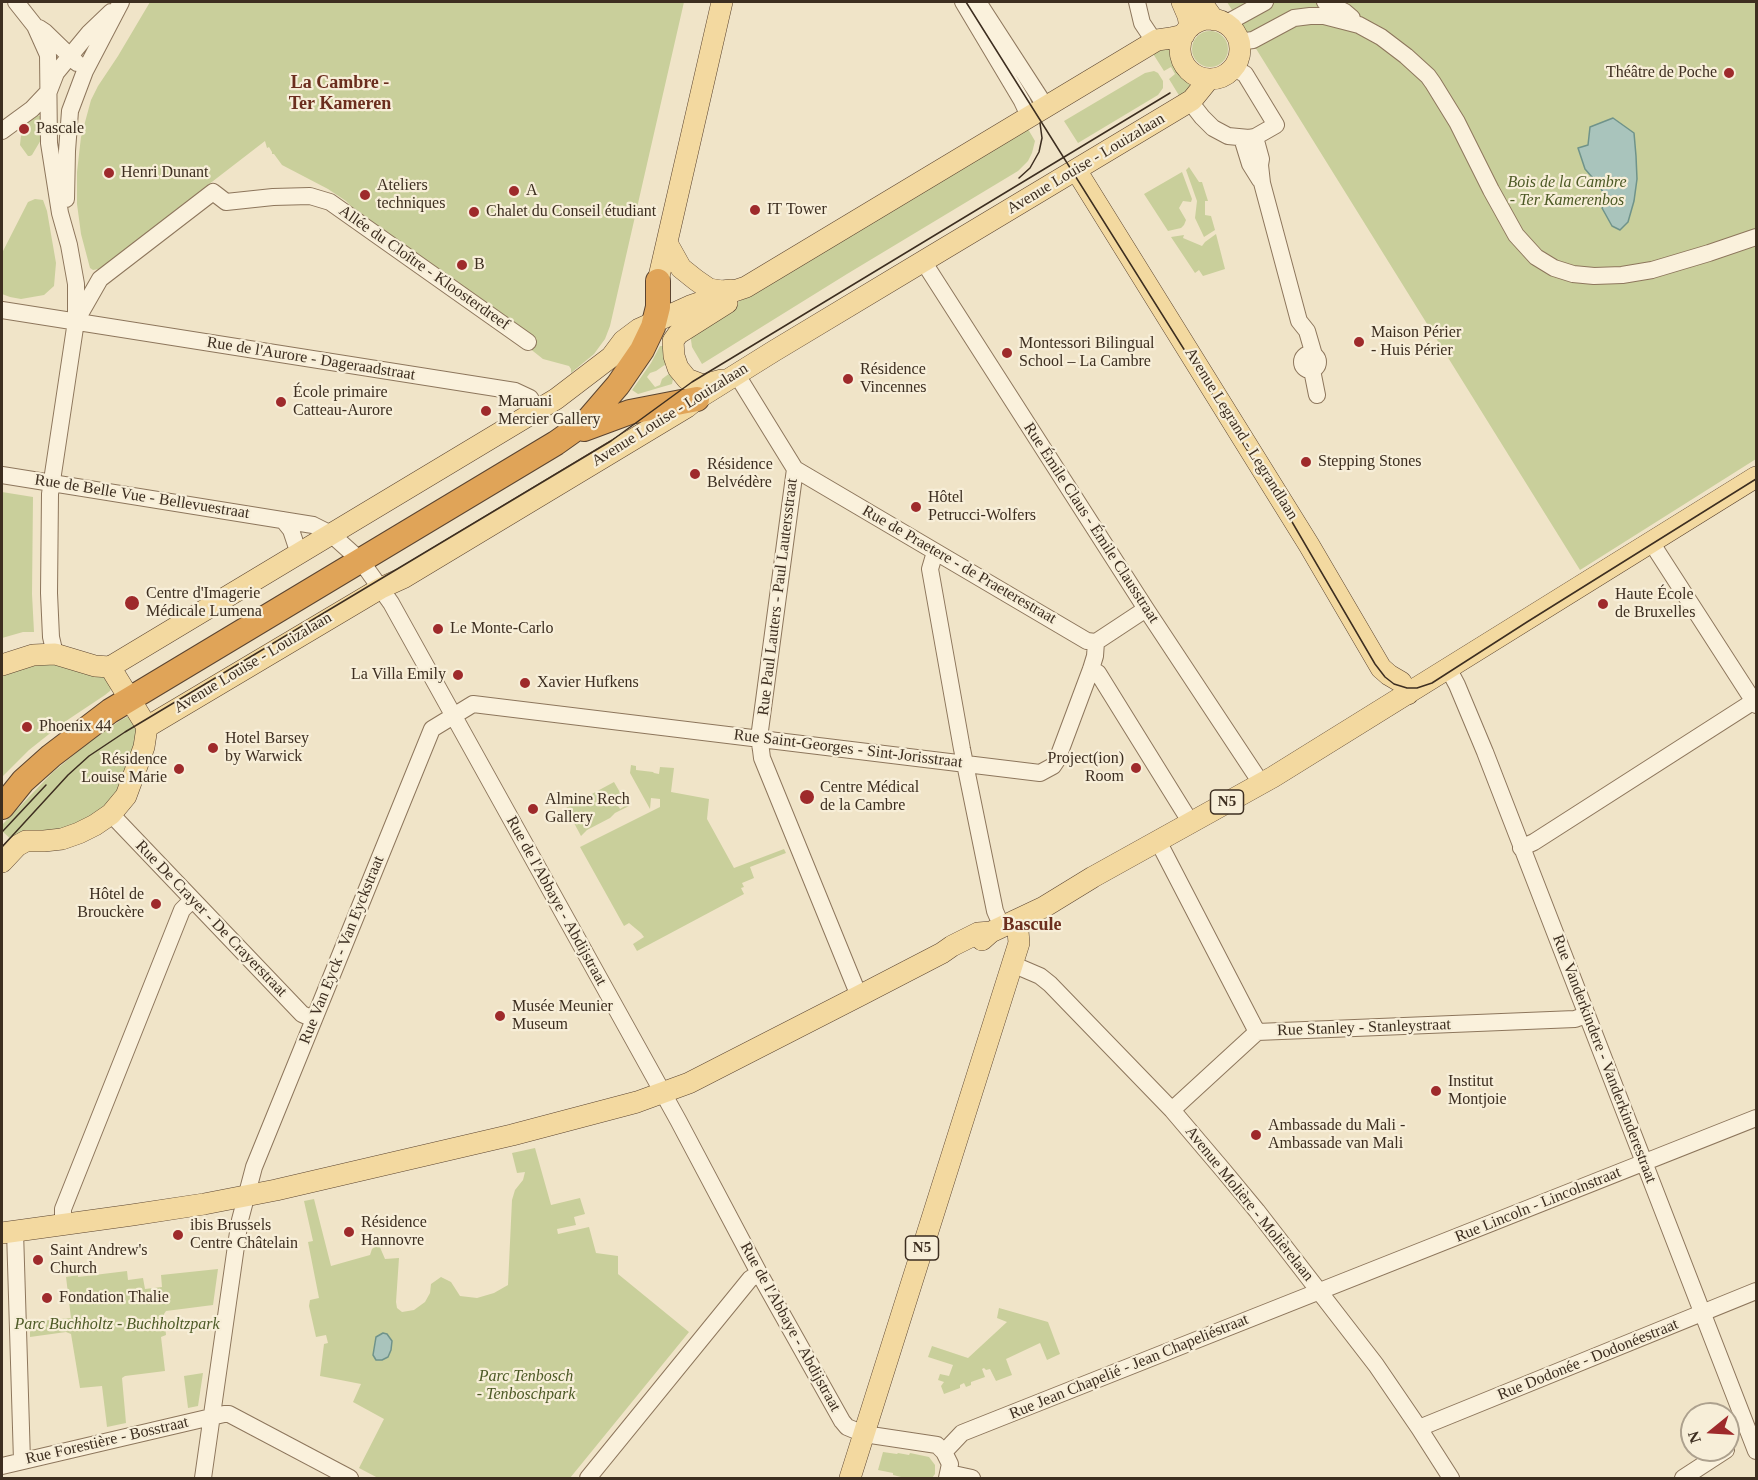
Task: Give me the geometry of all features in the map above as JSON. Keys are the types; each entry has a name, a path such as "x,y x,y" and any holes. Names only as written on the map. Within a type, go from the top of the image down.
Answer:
{"highway":[{"path":"571,434 594,413 618,385 642,350 658,280"},
{"path":"357,558 576,415 608,378 647,325"},
{"path":"2,784 73,723 128,694 571,434 630,412 697,399"},
{"path":"2,807 23,781 128,694"}],"main road":[{"path":"658,280 722,2"},
{"path":"1182,2 1188,16 1187,31 1180,44 1180,54 1184,64 1190,72 1199,77 1218,78 1233,68 1239,53 1238,42 1234,32 1220,22 1201,2"},
{"path":"2,665 33,655 55,654 95,666 110,667 538,411 611,357 623,341 647,325 690,306 746,287 1157,40 1187,31 1201,21 1220,22"},
{"name":"Avenue Louise - Louizalaan","path":"147,726 381,588 403,578 687,407 923,261 1076,171 1192,100 1209,79"},
{"name":"Avenue Legrand - Legrandlaan","path":"1076,171 1309,544 1381,668 1401,682 1408,694"},
{"path":"667,243 681,268 709,289 722,291 746,287"},
{"path":"733,377 703,385 692,382 678,368 673,342 678,334 734,299 746,287"},
{"name":"N5","path":"1002,926 1049,904 1261,783 1756,477"},
{"path":"2,862 17,846 26,841 62,838 96,825 111,814 126,796 144,747 147,726 110,667"},
{"path":"8,1232 175,1209 306,1184 512,1135 637,1102 689,1083 942,952 955,952 982,941 1002,926"},
{"name":"N5","path":"850,1479 1018,943 1018,931 1002,926"}],"street":[{"path":"16,2 35,26 48,56 49,143 60,213 76,284 76,321 51,483 49,593 51,637 55,654"},
{"path":"2,131 32,109 49,91 56,73 70,55 121,2"},
{"path":"49,143 70,111 85,71 121,2"},
{"path":"963,2 1022,101 1037,111"},
{"path":"978,2 1035,93 1037,111"},
{"path":"1137,2 1142,23 1152,38 1157,40"},
{"path":"1220,22 1265,2"},
{"path":"1325,2 1345,12 1359,25"},
{"path":"1238,42 1253,40 1294,18 1324,15 1359,25 1381,37 1428,76 1457,122 1516,235 1536,257 1554,268 1573,274 1622,275 1652,270 1698,257 1756,237"},
{"path":"35,26 45,32 85,71"},
{"path":"1192,100 1197,111 1213,128 1228,136 1249,137 1276,125 1245,74 1233,68"},
{"path":"69,245 66,192 70,111"},
{"path":"1249,137 1261,159 1262,183 1299,321 1307,331 1309,361 1317,395"},
{"name":"Allée du Cloître - Kloosterdreef","path":"76,321 100,279 213,192 226,202 310,196 330,202 528,342"},
{"name":"Rue Émile Claus - Émile Clausstraat","path":"923,261 1146,609 1261,783"},
{"name":"Rue de l'Aurore - Dageraadstraat","path":"2,310 515,391 530,398 538,411"},
{"name":"Rue Paul Lauters - Paul Lautersstraat","path":"733,377 795,469 759,738 762,758 859,996"},
{"name":"Rue de Praetere - de Praeterestraat","path":"795,469 1087,641 1096,642"},
{"name":"Rue de Belle Vue - Bellevuestraat","path":"2,475 313,525 331,534 357,558"},
{"path":"283,520 291,530 299,554"},
{"path":"1521,848 1755,703 1651,542"},
{"path":"935,552 930,569 993,903 1002,926"},
{"name":"Rue de l'Abbaye - Abdijstraat","path":"357,558 391,603 842,1421 847,1427 864,1434"},
{"path":"1096,642 1146,609"},
{"name":"Rue Saint-Georges - Sint-Jorisstraat","path":"453,716 473,704 1040,772 1053,766 1057,760 1091,669 1096,642"},
{"name":"Rue Vanderkindere - Vanderkinderestraat","path":"1448,668 1485,752 1756,1450"},
{"path":"1091,669 1098,673 1191,823"},
{"name":"Rue Van Eyck - Van Eyckstraat","path":"203,1479 237,1239 254,1167 432,729 453,716"},
{"name":"Rue De Crayer - De Crayerstraat","path":"111,814 302,1014 313,1019"},
{"path":"1158,841 1257,1032"},
{"path":"63,1224 63,1209 182,910 192,900"},
{"name":"Avenue Molière - Molièrelaan","path":"1012,964 1044,978 1172,1110 1257,1211 1376,1365 1451,1479"},
{"name":"Rue Stanley - Stanleystraat","path":"1172,1110 1257,1032 1575,1019 1586,1015"},
{"name":"Rue Lincoln - Lincolnstraat","path":"1320,1292 1756,1118"},
{"path":"8,1232 22,1461"},
{"path":"588,1479 750,1279 759,1273"},
{"name":"Rue Jean Chapelié - Jean Chapeliéstraat","path":"944,1452 962,1433 1320,1292"},
{"name":"Rue Dodonée - Dodonéestraat","path":"1419,1428 1756,1292"},
{"name":"Rue Forestière - Bosstraat","path":"2,1466 229,1414 350,1479"},
{"path":"864,1434 937,1445 944,1452 950,1464 948,1476 972,1479"},
{"path":"1740,1441 1750,1434"},
{"path":"1683,1479 1708,1462"}],"green space":[{"path":"150,2 684,2 610,326 605,339 594,354 571,373 569,366 543,359 346,201 282,165 269,147 267,148 265,141 99,269 90,268 81,234 77,204 77,172 81,137 91,100 98,86"},
{"name":"Bois de la Cambre - Ter Kamerenbos","path":"1227,2 1756,2 1756,459 1580,570"},
{"path":"1210,31 1223,36 1228,49 1223,62 1210,67 1197,62 1192,49 1197,36"},
{"path":"1166,47 1170,50 1176,67 1190,85 1191,89 1183,102 1169,79 1175,74 1171,67 1164,71 1150,49"},
{"path":"1154,71 1163,81 1163,88 1158,95 1078,143 1064,121 1145,73"},
{"path":"34,115 41,116 42,138 32,155 28,156 20,145 22,125"},
{"path":"1025,124 1035,141 1028,161 1018,171 702,364 692,347 693,330"},
{"path":"1189,167 1199,182 1202,182 1208,201 1205,201 1205,215 1211,216 1215,230 1204,237 1195,218 1197,201 1186,170"},
{"path":"1182,172 1192,199 1191,202 1183,201 1179,208 1186,220 1184,225 1168,231 1144,194"},
{"path":"35,199 43,200 47,211 56,263 54,286 44,295 21,299 10,297 2,294 2,253 28,202"},
{"path":"1216,234 1225,269 1203,276 1199,270 1195,273 1171,237 1184,235 1183,238 1202,246"},
{"path":"660,346 664,346 666,364 647,377 655,387 660,385 662,379 670,373 673,379 672,384 638,394 632,390"},
{"path":"2,492 33,497 34,632 23,632 2,638"},
{"path":"29,665 57,665 106,676 112,686 105,695 63,723 29,750 2,777 2,676 7,672"},
{"path":"130,717 137,728 135,741 122,781 114,796 103,809 78,825 14,842 2,831 2,825 52,773 88,743"},
{"path":"631,765 636,766 636,770 659,774 660,767 674,768 671,792 709,799 707,819 734,868 784,849 786,853 750,867 754,878 742,883 744,887 741,888 744,894 637,951 633,944 644,937 629,923 624,926 580,847 660,807 660,799 651,798 650,809 630,773"},
{"path":"614,782 621,794 614,799 620,809 628,804 629,806 587,830 581,836 566,808"},
{"name":"Parc Tenbosch - Tenboschpark","path":"535,1148 551,1205 580,1198 585,1214 574,1217 576,1225 557,1229 558,1234 589,1227 596,1253 618,1256 618,1274 689,1332 570,1478 378,1478 359,1468 384,1419 353,1402 361,1384 320,1376 324,1344 328,1343 326,1335 316,1337 309,1306 310,1300 319,1298 308,1242 313,1241 304,1201 314,1199 331,1266 370,1255 372,1249 378,1245 385,1259 399,1258 396,1302 397,1308 402,1312 414,1310 425,1302 430,1293 431,1284 441,1277 451,1282 460,1296 477,1298 494,1293 508,1285 512,1200 525,1172 517,1173 512,1153"},
{"name":"Parc Buchholtz - Buchholtzpark","path":"218,1269 213,1305 166,1311 164,1314 166,1335 161,1337 165,1371 122,1378 126,1423 107,1427 102,1386 80,1388 71,1334 66,1332 30,1337 30,1322 71,1318 66,1277 127,1271 128,1280 143,1278 145,1289 162,1287 161,1275"},
{"path":"999,1308 1048,1322 1060,1354 1047,1360 1040,1343 1006,1359 1012,1375 996,1381 990,1369 984,1368 982,1369 985,1377 971,1382 971,1385 966,1387 964,1383 960,1385 960,1388 944,1394 941,1386 944,1382 938,1380 940,1374 949,1376 953,1365 928,1357 932,1346 968,1358 1007,1322 997,1318"},
{"path":"203,1373 198,1406 188,1408 184,1376"},
{"path":"883,1452 909,1455 910,1453 929,1457 935,1465 935,1474 932,1478 905,1478 878,1470"}],"water":[{"path":"1613,118 1634,133 1636,156 1637,179 1634,201 1628,222 1620,230 1612,226 1602,208 1606,197 1585,169 1578,148 1588,145 1590,127"},
{"path":"383,1333 387,1334 392,1341 391,1350 388,1357 376,1360 373,1355 376,1337"}],"tram line":[{"path":"966,2 1288,515 1375,664 1394,684 1417,688 1432,683 1756,479"},
{"path":"2,847 68,775 89,756 125,732 611,441 692,382 1170,93"},
{"path":"1019,178 1030,168 1039,152 1042,138 1040,123"},
{"path":"2,832 46,785"}],"place":[{"name":"Théâtre de Poche","path":"1729,73"},
{"name":"Pascale","path":"24,129"},
{"name":"Henri Dunant","path":"109,173"},
{"name":"A","path":"514,191"},
{"name":"Ateliers techniques","path":"365,195"},
{"name":"IT Tower","path":"755,210"},
{"name":"Chalet du Conseil étudiant","path":"474,212"},
{"name":"B","path":"462,265"},
{"name":"Maison Périer - Huis Périer","path":"1359,342"},
{"name":"Montessori Bilingual School – La Cambre","path":"1007,353"},
{"name":"Résidence Vincennes","path":"848,379"},
{"name":"École primaire Catteau-Aurore","path":"281,402"},
{"name":"Maruani Mercier Gallery","path":"486,411"},
{"name":"Stepping Stones","path":"1306,462"},
{"name":"Résidence Belvédère","path":"695,474"},
{"name":"Hôtel Petrucci-Wolfers","path":"916,507"},
{"name":"Centre d'Imagerie Médicale Lumena","path":"132,603"},
{"name":"Haute École de Bruxelles","path":"1603,604"},
{"name":"Le Monte-Carlo","path":"438,629"},
{"name":"La Villa Emily","path":"458,675"},
{"name":"Xavier Hufkens","path":"525,683"},
{"name":"Phoenix 44","path":"27,727"},
{"name":"Hotel Barsey by Warwick","path":"213,748"},
{"name":"Project(ion) Room","path":"1136,768"},
{"name":"Résidence Louise Marie","path":"179,769"},
{"name":"Centre Médical de la Cambre","path":"807,797"},
{"name":"Almine Rech Gallery","path":"533,809"},
{"name":"Hôtel de Brouckère","path":"156,904"},
{"name":"Musée Meunier Museum","path":"500,1016"},
{"name":"Institut Montjoie","path":"1436,1091"},
{"name":"Ambassade du Mali - Ambassade van Mali","path":"1256,1135"},
{"name":"Résidence Hannovre","path":"349,1232"},
{"name":"ibis Brussels Centre Châtelain","path":"178,1235"},
{"name":"Saint Andrew's Church","path":"38,1260"},
{"name":"Fondation Thalie","path":"47,1298"}],"district":[{"name":"La Cambre - Ter Kameren","path":"340,94"},
{"name":"Bascule","path":"1032,925"}]}
